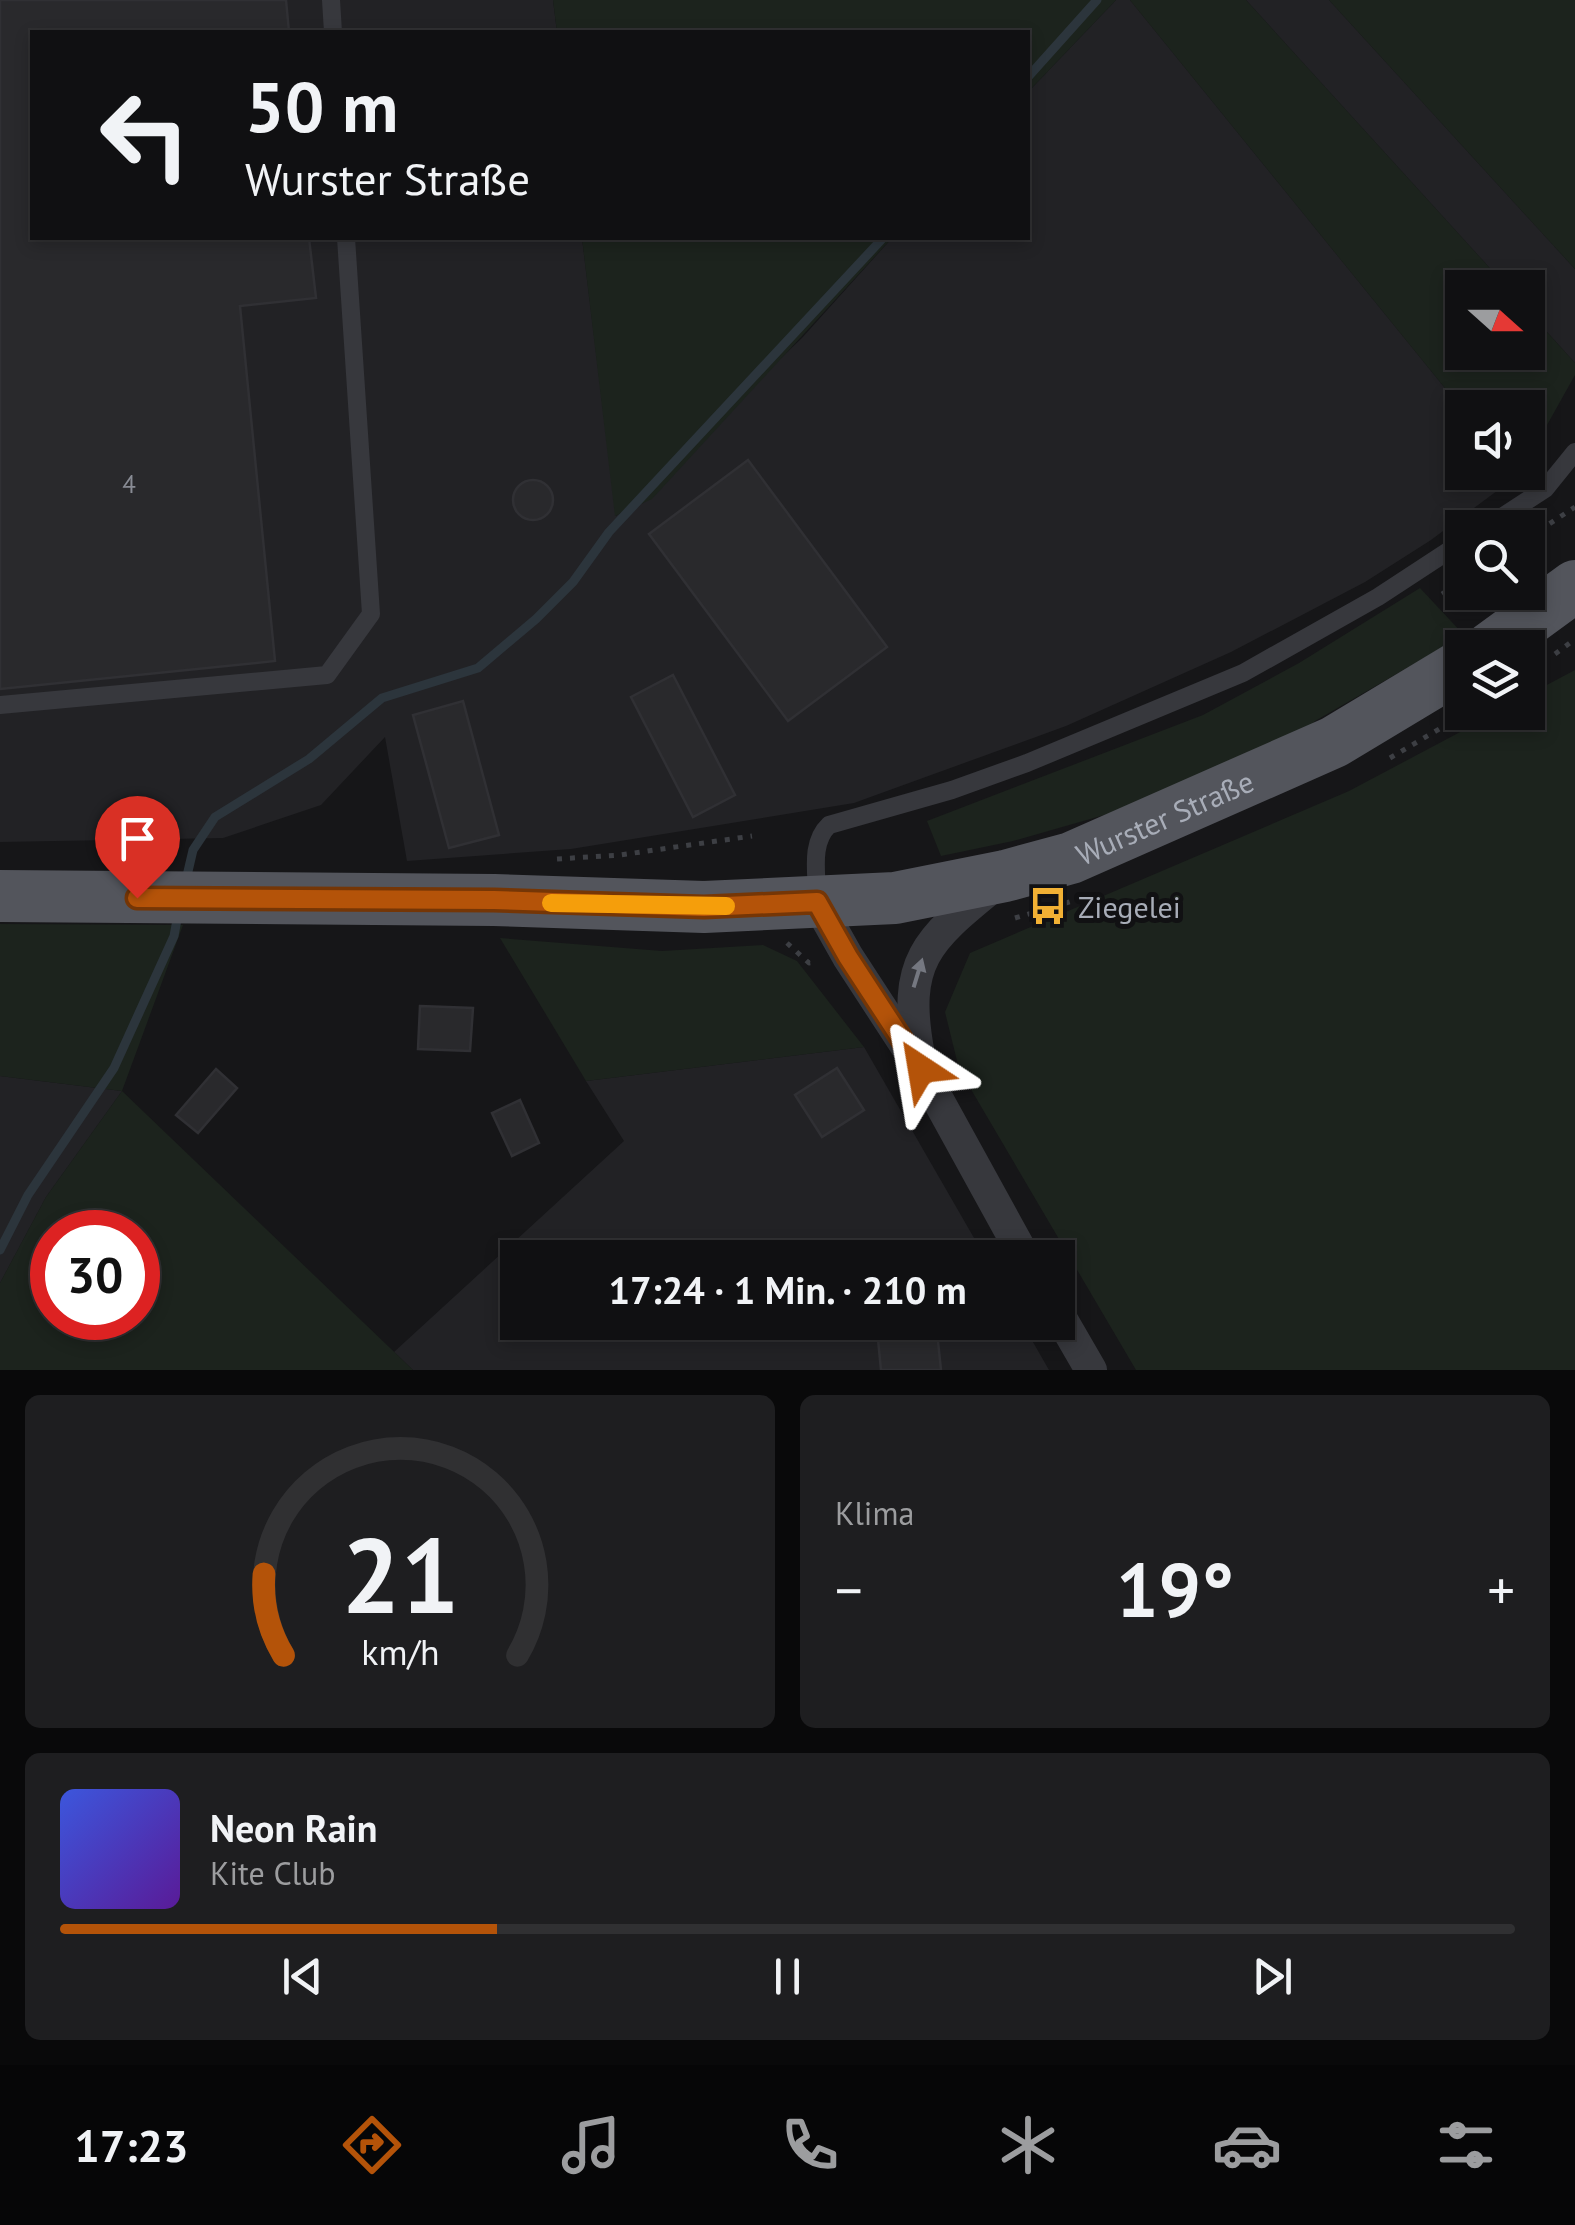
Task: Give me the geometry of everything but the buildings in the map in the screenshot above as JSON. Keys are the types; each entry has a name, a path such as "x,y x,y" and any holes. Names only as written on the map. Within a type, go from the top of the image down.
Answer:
{"main road":[{"path":"1515,630 1575,586"},
{"name":"Wurster Straße","path":"0,896 494,900 704,907 896,898 1071,858 1334,742 1445,674"}],"street":[{"path":"921,1069 910,1011 915,976 927,948 1005,876"},
{"path":"817,902 921,1069 1015,1240"},
{"path":"1073,1340 1091,1370"}],"lane":[{"path":"331,0 333,30"},
{"path":"0,704 327,675 371,614 346,240"},
{"path":"1513,510 1545,490 1575,452"},
{"path":"817,902 817,846 821,833 829,826 1027,763 1243,673 1378,597 1445,553"}],"path":[{"path":"1545,527 1575,507"}],"shaded area":[{"path":"0,0 553,0 557,30 30,30 30,240 582,240 616,516 802,338 890,240 1030,240 1030,90 1116,0 1130,0 1447,390 1445,490 1498,490 1471,510 1445,510 1445,530 1431,540 1365,582 1231,652 1066,726 854,803 571,849 407,861 385,737 321,805 223,838 0,842"},
{"path":"553,0 1116,0 1030,90 1030,30 557,30"},
{"path":"1130,0 1246,0 1492,270 1445,270 1445,370 1545,370 1545,330 1575,363 1575,375 1545,429 1545,390 1447,390"},
{"path":"1246,0 1329,0 1575,269 1575,363 1545,330 1545,270 1492,270"},
{"path":"1329,0 1575,0 1575,269"},
{"path":"582,240 890,240 652,499 615,516"},
{"path":"1420,588 1459,630 1445,630 1445,646 1315,721 1300,737 1174,795 1013,841 941,856 927,821 1203,715 1299,663"},
{"path":"1575,670 1575,1370 1136,1370 1075,1266 1075,1240 1060,1240 959,1069 945,1012 970,953 1349,791 1464,730 1545,730 1545,686"},
{"path":"0,924 183,925 122,1091 0,1076"},
{"path":"500,938 662,951 763,945 797,961 864,1047 586,1081"},
{"path":"864,1047 975,1240 516,1240 624,1141 586,1081"},
{"path":"0,1076 122,1091 39,1210 30,1210 30,1227 0,1283"},
{"path":"122,1091 413,1370 0,1370 0,1283 30,1227 30,1340 160,1340 160,1210 39,1210"},
{"path":"500,1255 500,1340 1032,1340 1049,1370 413,1370 394,1352"}],"waterway":[{"path":"1030,75 1097,0"},
{"path":"186,880 193,850 215,817 309,759 382,698 478,668 536,619 573,582 609,532 881,240"},
{"path":"0,1250 28,1195 114,1068 174,936 178,914"}],"slow traffic":[{"path":"551,903 726,906"}],"place":[{"name":"Ziegelei","path":"1048,906"}],"route":[{"path":"137,898 494,900 704,907 817,902 921,1069"}]}
